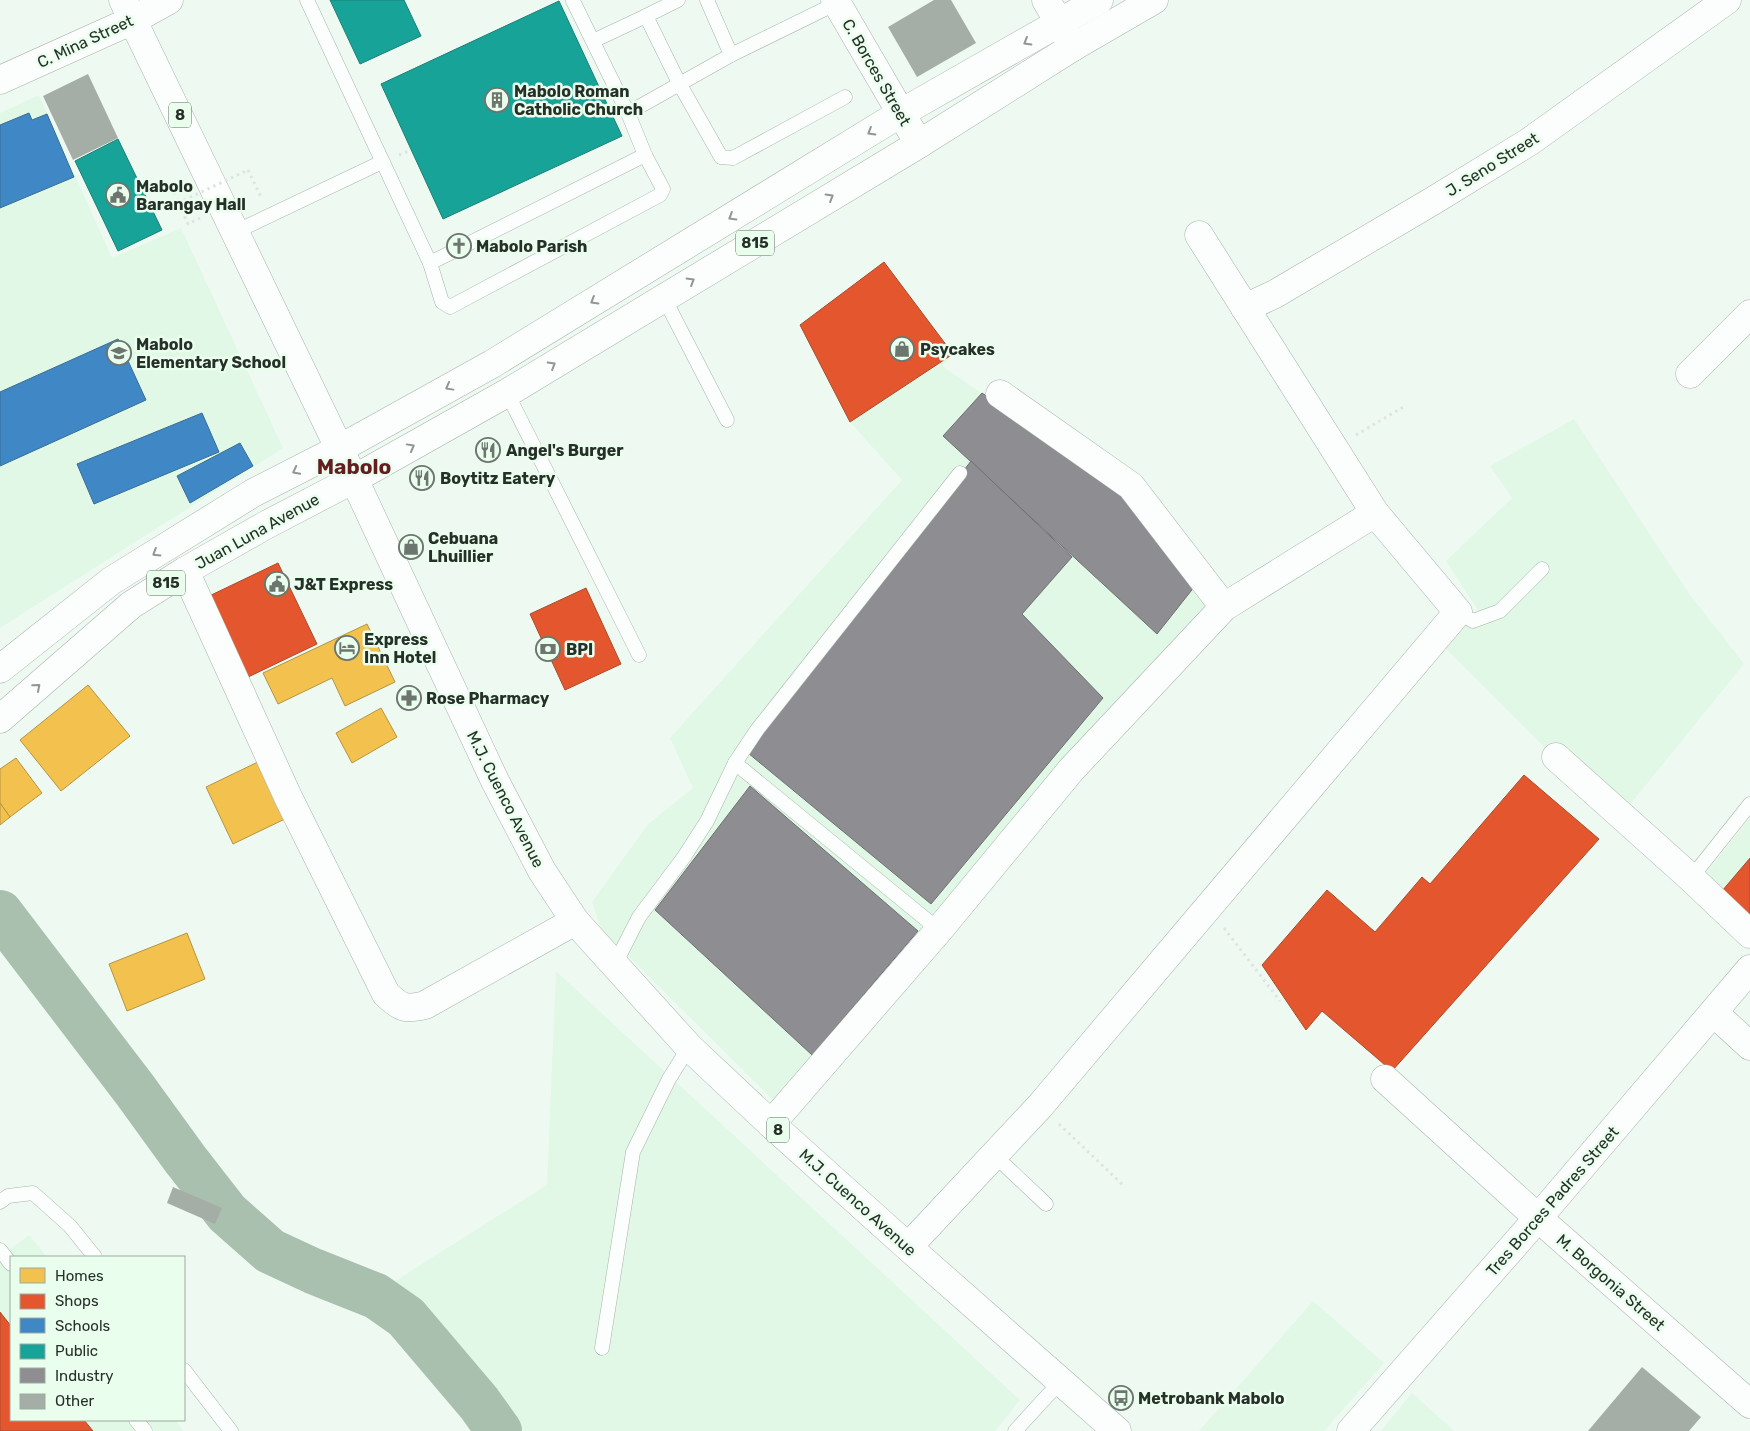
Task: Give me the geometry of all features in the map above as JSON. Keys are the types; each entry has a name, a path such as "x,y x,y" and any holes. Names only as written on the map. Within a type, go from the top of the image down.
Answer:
{"street":[{"name":"C. Mina Street","path":"0,80 128,10 169,0"},
{"name":"815","path":"339,449 492,364 901,114 1053,12 1100,0"},
{"name":"815","path":"354,479 507,393 919,144 1073,47 1154,0"},
{"name":"J. Seno Street","path":"1245,308 1275,294 1529,142 1727,0"},
{"name":"C. Borces Street","path":"836,2 919,144"},
{"name":"M.J. Cuenco Avenue","path":"128,10 354,479 495,781 542,871 575,921 689,1047 771,1124 1117,1431"},
{"path":"1053,12 1073,47"},
{"path":"908,1246 1040,1106 1458,612 1375,514 1200,235"},
{"path":"1690,374 1750,314"},
{"path":"1000,394 1131,486 1224,607"},
{"name":"Juan Luna Avenue","path":"0,669 111,581 252,493 339,449"},
{"name":"Juan Luna Avenue","path":"0,719 131,605 185,571 266,525 354,479"},
{"path":"771,1124 938,930 1071,770 1224,607 1375,514"},
{"path":"185,571 288,797 386,994 397,1004 409,1009 425,1005 575,921"},
{"path":"1556,757 1691,878 1750,934"},
{"name":"Tres Borces Padres Street","path":"1351,1431 1538,1218 1750,969"},
{"path":"1714,1013 1750,1046"},
{"name":"M. Borgonia Street","path":"1385,1079 1538,1218 1750,1404"}],"lane":[{"path":"307,0 430,263 442,302 450,307 660,195 663,189 645,155 628,112 573,1"},
{"path":"593,41 678,0"},
{"path":"707,0 731,55"},
{"path":"628,112 731,55 836,2"},
{"path":"646,16 679,84 721,157 733,158 846,97"},
{"path":"430,263 645,155"},
{"path":"235,232 382,162"},
{"path":"664,298 727,420"},
{"path":"507,393 639,655"},
{"path":"614,966 639,917 684,857 706,821 735,762 757,730 960,473"},
{"path":"1458,612 1474,621 1500,611 1542,569"},
{"path":"735,762 938,930"},
{"path":"1691,878 1750,804"},
{"path":"602,1348 633,1152 669,1079 689,1047"},
{"path":"993,1154 1046,1204"},
{"path":"0,1202 8,1196 33,1193 70,1226 94,1256"},
{"path":"0,1250 10,1263"},
{"path":"185,1371 232,1431"},
{"path":"1015,1431 1060,1382"},
{"path":"137,1421 145,1431"}],"path":[{"path":"178,203 248,170 261,196"},
{"path":"173,191 188,224 205,216"},
{"path":"1334,448 1405,406"},
{"path":"1209,908 1280,1001"},
{"path":"1040,1106 1126,1187"}],"shaded area":[{"name":"Mabolo Elementary School","path":"39,95 112,258 181,228 283,448 0,628 0,113"},
{"path":"884,262 953,354 942,366 1124,491 1210,606 935,912 773,1100 601,929 592,902 648,824 693,788 670,738 902,480 850,422 800,325"},
{"path":"1574,419 1688,592 1744,664 1624,812 1551,754 1444,647 1478,610 1446,561 1512,498 1490,466"},
{"path":"1750,817 1750,923 1704,876"},
{"path":"556,971 1020,1400 995,1431 524,1431 395,1281 547,1185"},
{"path":"29,1235 46,1256 10,1256 10,1421 176,1421 184,1431 0,1431 0,1257"},
{"path":"1313,1301 1384,1363 1324,1431 1199,1431"},
{"path":"1412,1393 1454,1431 1381,1431"}],"building: Homes":[{"name":"Express Inn Hotel","path":"367,624 395,682 345,706 332,678 278,704 263,673"},
{"path":"88,685 130,736 61,791 20,740"},
{"path":"381,708 397,737 352,763 336,733"},
{"path":"16,758 42,793 10,817 0,803 0,769"},
{"path":"262,760 289,817 233,844 206,787"},
{"path":"0,803 10,817 0,825"},
{"path":"187,933 205,979 127,1011 109,964"}],"building: Shops":[{"path":"884,262 953,354 850,422 800,325"},
{"name":"Cebuana Lhuillier","path":"413,535 422,552 408,559 400,542"},
{"path":"278,563 317,644 244,679 205,598"},
{"path":"586,588 621,664 565,690 530,614"},
{"path":"1524,775 1599,839 1392,1071 1322,1011 1306,1030 1262,965 1327,890 1375,932 1422,877 1430,884"},
{"path":"1750,858 1750,915 1722,891"},
{"path":"0,1312 10,1325 10,1421 85,1421 93,1431 0,1431"}],"building: Schools":[{"path":"29,113 32,120 47,114 74,177 0,208 0,125"},
{"path":"118,339 146,400 0,466 0,392"},
{"path":"202,413 219,452 94,504 77,464"},
{"path":"240,443 253,466 190,503 177,476"}],"building: Public":[{"path":"330,0 404,0 421,36 360,64"},
{"name":"Mabolo Roman Catholic Church","path":"559,1 622,136 443,219 381,84"},
{"name":"Mabolo Barangay Hall","path":"118,139 162,230 118,251 75,161"}],"building: Industry":[{"path":"982,393 1124,491 1195,586 1157,634 943,436"},
{"path":"971,461 1072,557 1022,614 1103,698 931,904 748,753"},
{"path":"750,786 918,931 812,1055 655,910"}],"building: Other":[{"path":"934,0 951,0 976,43 917,77 888,27"},
{"path":"88,74 118,138 73,160 43,96"},
{"path":"173,1187 222,1208 215,1224 167,1203"},
{"path":"1642,1367 1701,1417 1689,1431 1588,1431"}],"waterway":[{"path":"0,913 227,1213 270,1251 313,1271 376,1296 406,1317 479,1403 499,1431"}],"place":[{"name":"Mabolo Roman Catholic Church","path":"497,100"},
{"name":"Mabolo Barangay Hall","path":"118,195"},
{"name":"Mabolo Parish","path":"459,246"},
{"name":"Psycakes","path":"902,349"},
{"name":"Mabolo Elementary School","path":"119,353"},
{"name":"Angel's Burger","path":"488,450"},
{"name":"Boytitz Eatery","path":"422,478"},
{"name":"Cebuana Lhuillier","path":"411,547"},
{"name":"J&T Express","path":"277,584"},
{"name":"Express Inn Hotel","path":"347,648"},
{"name":"BPI","path":"548,649"},
{"name":"Rose Pharmacy","path":"409,698"},
{"name":"Metrobank Mabolo","path":"1121,1398"}],"district":[{"name":"Mabolo","path":"354,467"}]}
